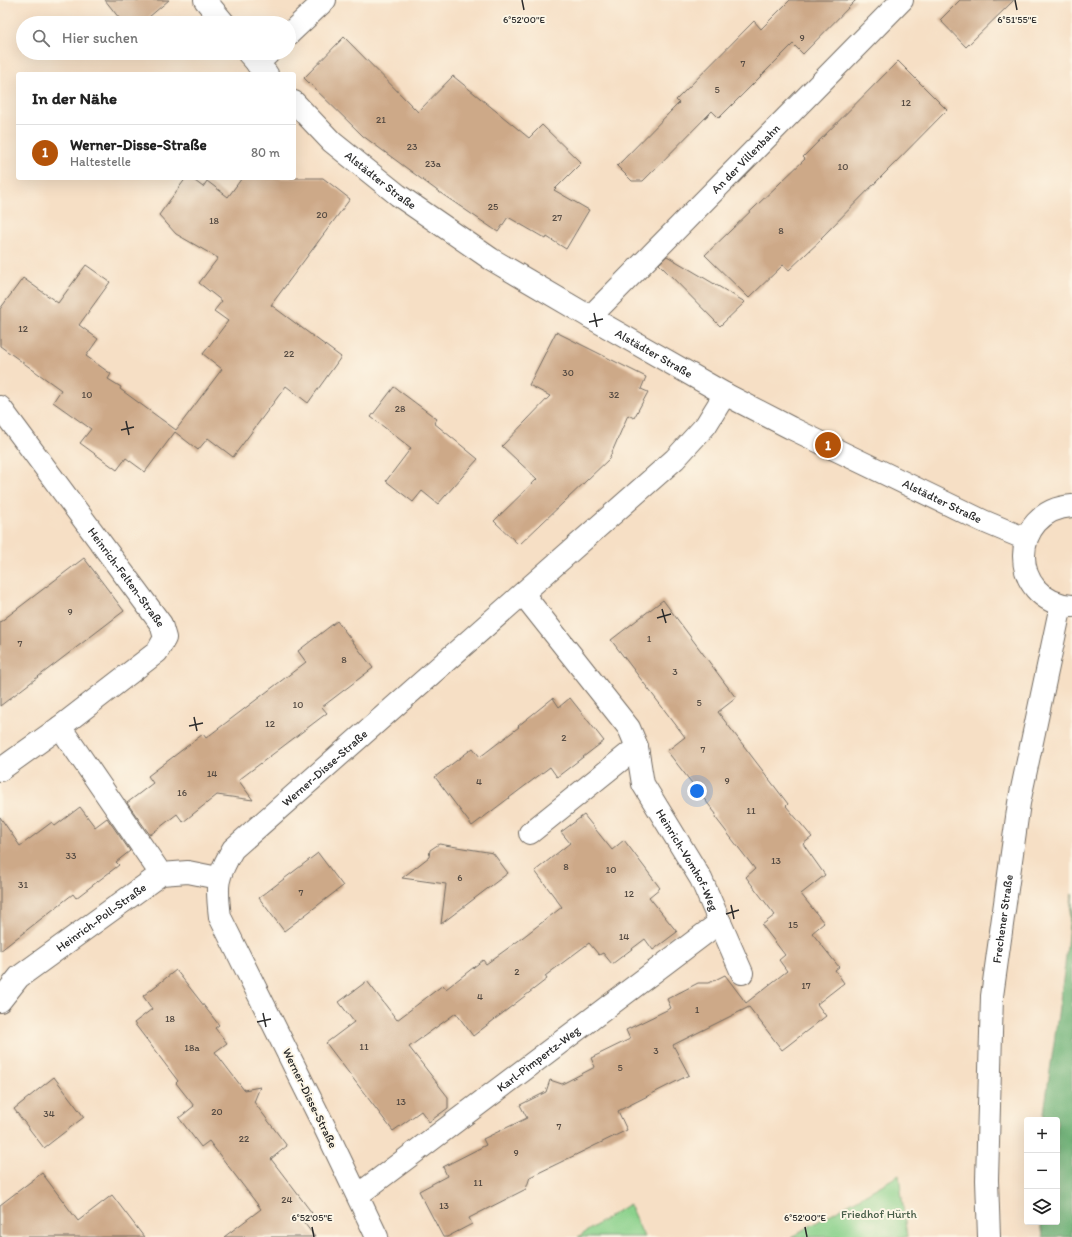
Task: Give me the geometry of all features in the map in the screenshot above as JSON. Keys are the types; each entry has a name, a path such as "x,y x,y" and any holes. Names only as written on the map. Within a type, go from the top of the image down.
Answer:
{"street":[{"path":"205,0 218,16"},
{"path":"296,27 325,0"},
{"name":"An der Villenbahn","path":"590,317 902,0"},
{"name":"Alstädter Straße","path":"296,104 332,142 398,195 491,259 725,394 791,428 983,521 1026,539"},
{"name":"Werner-Disse-Straße","path":"377,1237 358,1195 220,917 217,893 218,878 233,849 676,459 706,424 725,394"},
{"name":"Heinrich-Felten-Straße","path":"0,407 160,624 165,638 157,652 0,770"},
{"path":"1066,606 1045,598 1033,587 1026,572 1023,556 1026,539 1034,524 1047,513 1063,507 1072,506"},
{"name":"Heinrich-Vomhof-Weg","path":"523,594 629,728 637,747 643,784 701,878 742,973"},
{"name":"Frechener Straße","path":"989,1237 987,1180 992,996 1019,803 1066,606"},
{"path":"60,726 161,874 188,872 218,878"},
{"path":"530,833 637,747"},
{"name":"Heinrich-Poll-Straße","path":"0,1001 19,977 161,874"},
{"name":"Karl-Pimpertz-Weg","path":"358,1195 720,922"}],"green space":[{"path":"1072,894 1072,1237 1043,1237 1041,1225 1060,1225 1060,1117 1043,1117 1065,965"},
{"name":"Friedhof Hürth","path":"899,1175 907,1237 791,1237"},
{"path":"629,1204 644,1237 578,1237"}],"building":[{"path":"105,0 169,0 150,16 118,16"},
{"path":"790,0 856,0 803,54 793,44 719,118 712,111 643,181 632,181 617,166 679,103 676,100 754,21 761,29"},
{"path":"960,0 1014,0 966,47 940,20"},
{"path":"344,37 418,112 453,76 529,138 542,125 581,163 554,190 589,210 566,249 547,237 546,239 508,217 498,232 439,192 363,136 304,78"},
{"path":"898,61 947,110 821,238 822,239 789,270 783,265 749,298 705,255 805,159 803,157"},
{"path":"296,178 323,178 350,199 271,305 341,357 308,403 286,386 233,457 208,438 198,450 175,432 145,472 126,458 117,470 80,443 91,429 53,402 61,390 0,346 0,309 23,278 58,303 86,265 110,282 79,325 98,339 86,356 111,374 108,379 121,387 120,389 176,430 222,369 203,354 228,321 214,311 222,301 199,283 218,258 176,234 159,215 185,180 194,180 203,187 207,181 228,197 241,180 296,180"},
{"path":"667,256 745,302 720,326 659,264"},
{"path":"556,332 646,377 641,389 648,392 634,418 628,415 609,459 519,545 494,521 537,479 502,446 550,396 529,385"},
{"path":"394,387 437,419 434,423 478,459 438,504 422,491 413,502 386,481 411,448 371,417"},
{"path":"84,558 124,611 0,706 0,622"},
{"path":"663,600 736,698 718,712 788,804 786,806 812,837 803,844 825,875 801,894 824,923 812,933 839,967 835,970 844,983 817,1004 826,1016 782,1050 749,1007 673,1045 689,1075 618,1111 627,1130 530,1177 526,1189 469,1218 472,1224 447,1237 443,1237 419,1191 447,1176 443,1167 486,1145 483,1139 527,1118 520,1105 546,1092 550,1080 562,1084 595,1067 591,1058 630,1039 626,1030 671,1008 667,999 698,983 709,983 725,975 746,1003 787,971 779,960 785,955 762,925 775,915 746,877 755,869 715,817 716,814 667,751 685,737 611,640"},
{"path":"337,621 373,668 322,707 327,713 240,779 239,781 253,800 217,795 183,822 177,814 150,835 127,803 153,783 148,776 203,734 206,738 306,662 298,651"},
{"path":"553,698 559,707 570,698 604,741 557,777 550,767 472,826 435,777 473,748 480,757"},
{"path":"80,807 95,827 107,818 130,851 116,862 119,865 76,898 73,894 0,951 0,817 20,846 52,822 55,826"},
{"path":"584,815 612,850 624,840 660,888 649,897 677,932 653,950 645,939 612,964 603,953 599,955 589,943 545,976 547,979 473,1036 456,1013 409,1047 448,1097 448,1108 429,1122 421,1111 393,1131 326,1043 354,1022 339,1002 367,981 397,1020 443,985 446,989 483,960 486,964 518,941 562,907 535,871 570,843 561,832"},
{"path":"439,844 493,853 508,873 441,924 446,884 402,878 429,857 430,850"},
{"path":"318,853 343,886 284,931 259,898"},
{"path":"176,970 219,1025 215,1028 227,1043 215,1052 244,1090 260,1087 254,1102 287,1146 271,1159 312,1213 302,1220 315,1237 224,1237 261,1209 209,1141 201,1147 179,1118 194,1106 176,1083 178,1081 134,1023 152,1009 143,996"},
{"path":"54,1077 84,1117 44,1148 14,1109"},
{"path":"42,1173 78,1221 112,1195 144,1237 0,1237 0,1205"}],"place":[{"name":"Werner-Disse-Straße","path":"828,445"}]}
